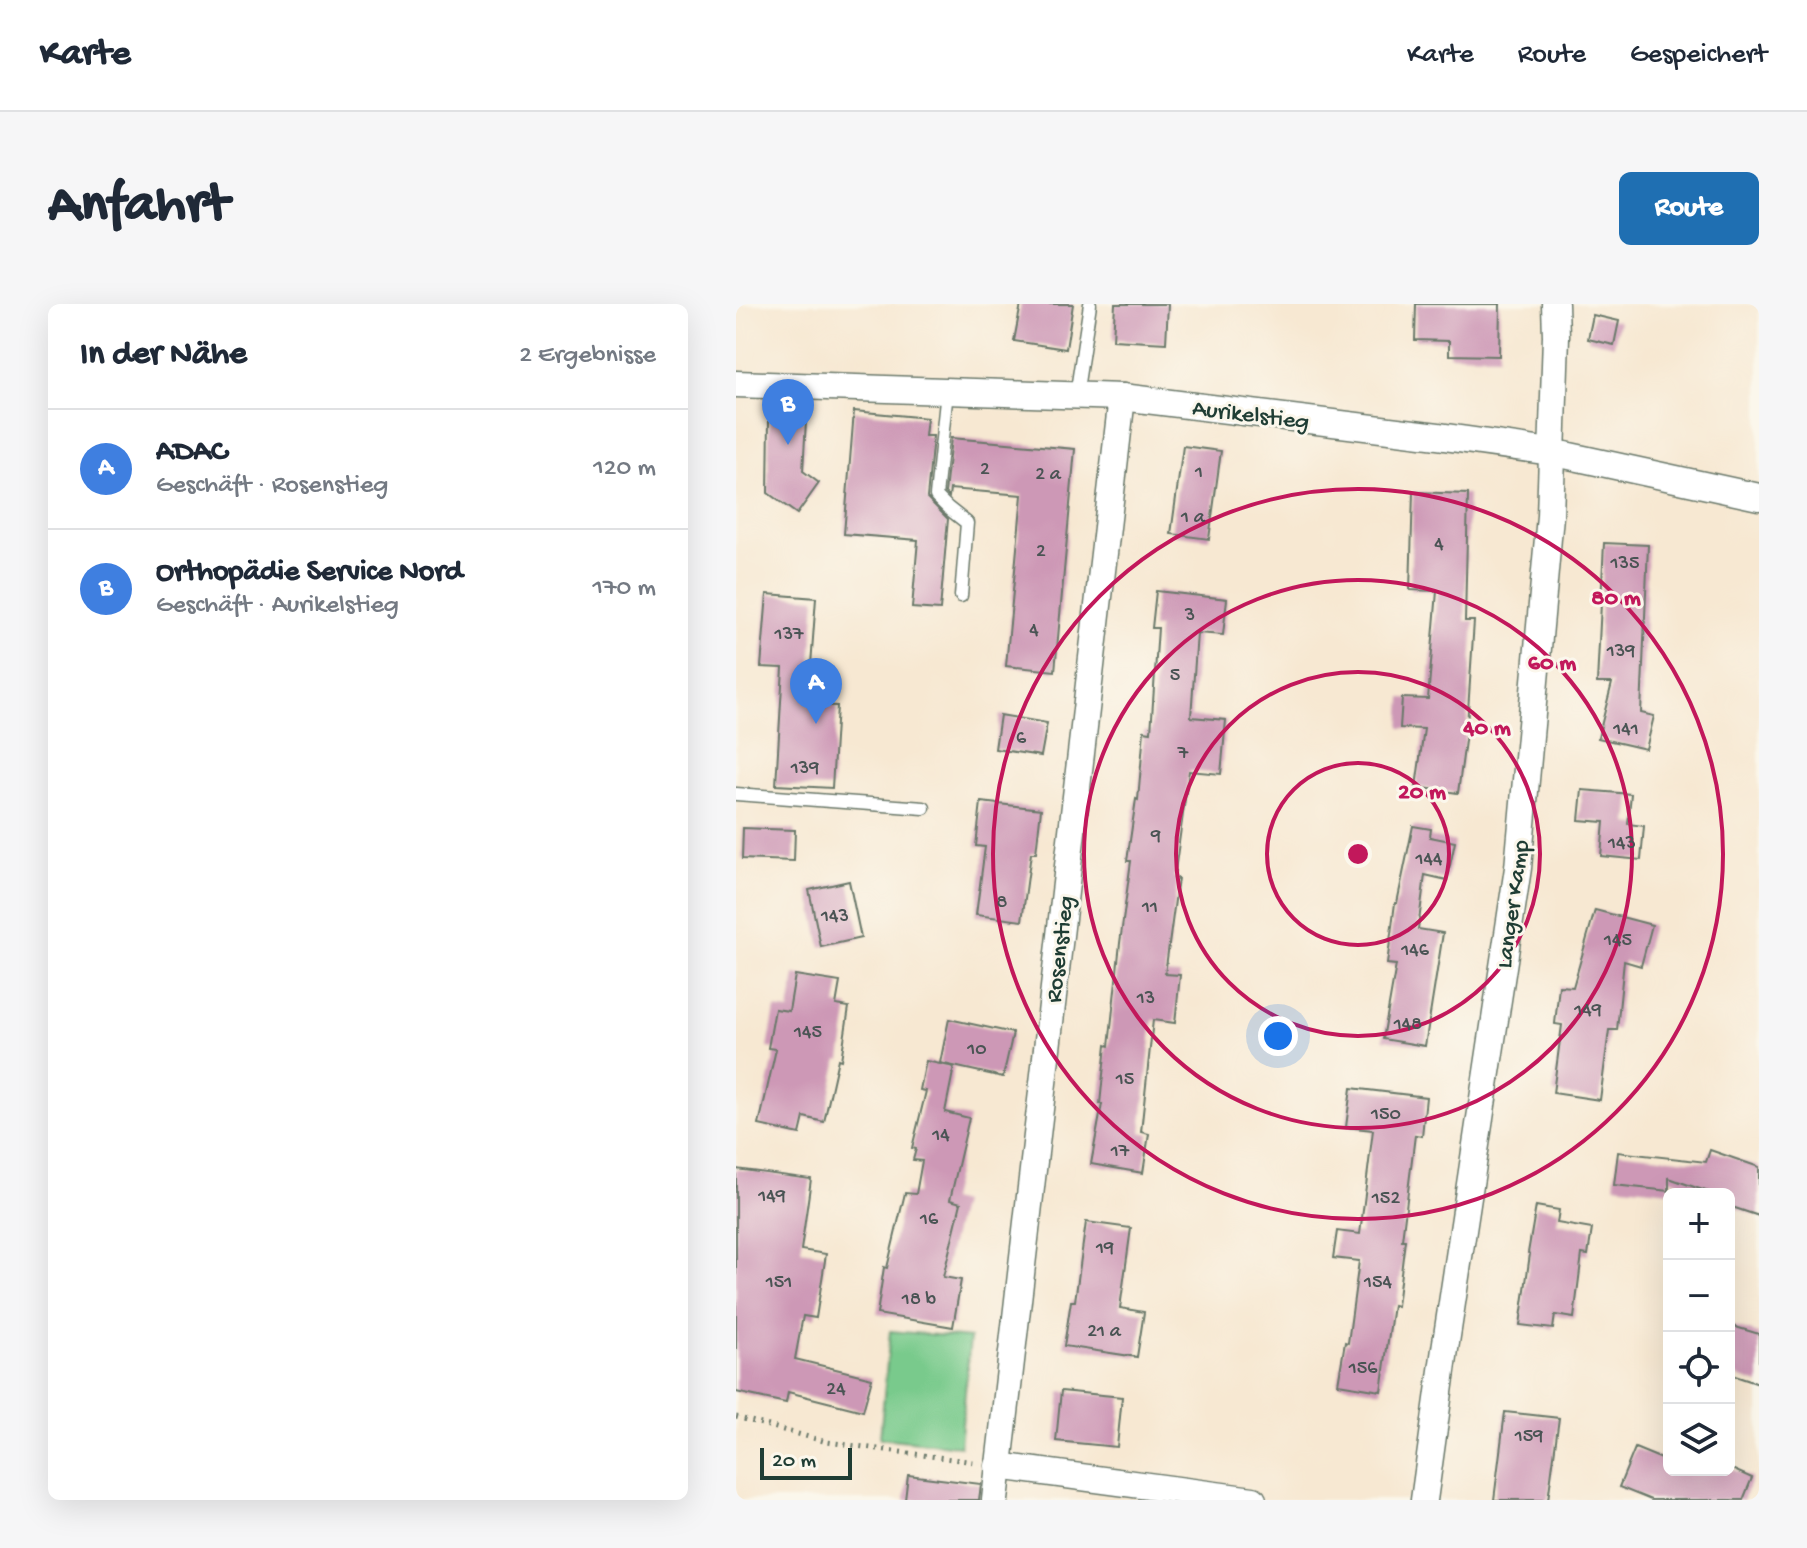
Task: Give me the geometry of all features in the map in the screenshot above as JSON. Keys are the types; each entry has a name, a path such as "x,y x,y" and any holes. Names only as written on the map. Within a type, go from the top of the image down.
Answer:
{"street":[{"name":"Langer Kamp","path":"1424,1500 1518,868 1550,516 1555,304"},
{"name":"Aurikelstieg","path":"736,384 1122,397 1551,452 1755,493"},
{"name":"Rosenstieg","path":"995,1500 1122,397"},
{"path":"998,1466 1253,1500"}],"lane":[{"path":"1076,396 1090,304"},
{"path":"947,391 936,496 967,523 961,596"},
{"path":"736,794 924,808"}],"path":[{"path":"736,1417 827,1442 998,1466"}],"green space":[{"path":"890,1331 970,1338 960,1446 880,1438"}],"building":[{"path":"1021,304 1073,304 1066,349 1014,341"},
{"path":"1115,304 1168,304 1166,343 1113,340"},
{"path":"1416,304 1500,304 1499,356 1449,355 1449,341 1415,340"},
{"path":"1593,315 1619,321 1614,345 1588,339"},
{"path":"854,411 927,418 925,436 933,436 927,498 948,519 940,610 912,608 918,540 844,534"},
{"path":"769,419 806,421 803,471 819,483 797,514 768,493"},
{"path":"951,438 1075,449 1055,671 1006,666 1022,495 950,489 949,497 945,493"},
{"path":"1183,446 1221,451 1209,539 1171,534"},
{"path":"1413,492 1468,494 1465,621 1474,621 1467,726 1458,793 1416,787 1424,729 1400,728 1402,698 1428,699 1437,591 1410,590"},
{"path":"1604,543 1648,545 1641,713 1654,716 1646,749 1598,738 1612,683 1597,683"},
{"path":"1156,591 1227,599 1223,635 1197,633 1191,717 1226,720 1221,774 1189,771 1165,974 1180,975 1175,1023 1153,1020 1141,1132 1149,1134 1143,1173 1091,1164 1102,1104 1106,1045 1109,1046 1131,861 1127,861 1138,800 1144,731 1151,732 1158,628 1152,628"},
{"path":"767,594 816,598 808,705 837,706 832,788 776,785 783,668 761,667"},
{"path":"1000,715 1047,723 1041,756 995,749"},
{"path":"1582,790 1631,794 1628,824 1644,826 1641,860 1601,856 1604,822 1579,820"},
{"path":"981,802 1041,809 1036,853 1031,853 1022,921 976,915 985,847 976,846"},
{"path":"1413,826 1431,829 1430,837 1455,842 1447,880 1425,875 1418,929 1443,933 1425,1046 1383,1039 1396,965 1387,964 1395,903"},
{"path":"743,828 795,830 794,861 742,859"},
{"path":"849,881 861,938 821,947 809,890"},
{"path":"1595,910 1652,925 1641,966 1624,961 1617,1030 1609,1030 1600,1100 1553,1093 1562,1025 1555,1024 1559,986 1573,987"},
{"path":"795,975 840,982 836,1005 849,1007 841,1060 838,1059 824,1122 804,1117 800,1134 759,1125 776,1049 768,1048 775,1009 789,1011"},
{"path":"949,1019 1013,1033 1003,1077 940,1063"},
{"path":"926,1061 954,1067 945,1112 969,1118 950,1200 961,1203 943,1277 961,1280 953,1327 877,1314 884,1267 887,1268 905,1193 916,1194 922,1161 913,1160 916,1149 912,1148 926,1091 920,1090"},
{"path":"1351,1088 1426,1097 1422,1136 1415,1135 1397,1306 1393,1305 1381,1391 1338,1384 1345,1342 1348,1343 1359,1261 1333,1258 1337,1231 1360,1234 1373,1130 1346,1127"},
{"path":"1710,1150 1759,1167 1759,1216 1735,1208 1735,1188 1697,1188 1669,1178 1669,1188 1663,1190 1614,1185 1618,1152 1706,1162"},
{"path":"736,1169 811,1179 801,1250 826,1254 816,1318 803,1316 795,1359 872,1378 863,1411 788,1392 786,1403 736,1392"},
{"path":"1536,1206 1559,1210 1557,1223 1592,1229 1588,1255 1582,1254 1574,1318 1555,1315 1553,1329 1520,1325"},
{"path":"1086,1222 1131,1228 1120,1308 1144,1312 1137,1357 1064,1346 1071,1301 1075,1301"},
{"path":"1735,1327 1759,1334 1759,1384 1735,1376"},
{"path":"1061,1391 1122,1397 1117,1447 1056,1441"},
{"path":"1505,1412 1559,1418 1548,1500 1494,1500"},
{"path":"1635,1448 1663,1460 1663,1476 1735,1476 1735,1470 1752,1478 1743,1500 1651,1500 1619,1487"},
{"path":"908,1475 981,1484 979,1500 905,1500"}],"place":[{"name":"Orthopädie Service Nord","path":"788,445"},
{"name":"ADAC","path":"816,724"}]}
